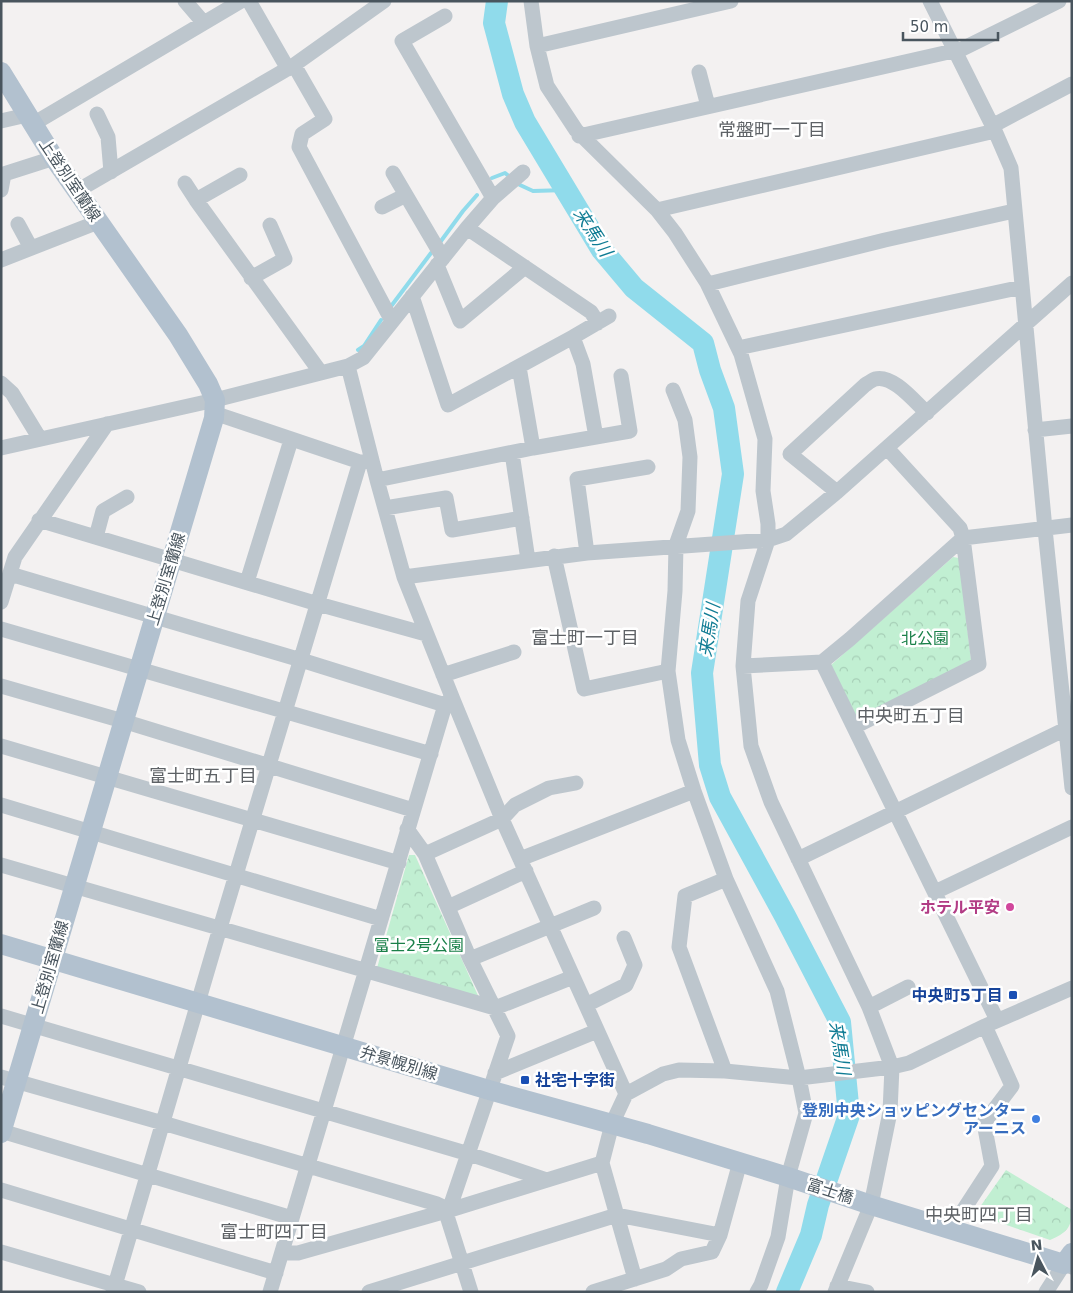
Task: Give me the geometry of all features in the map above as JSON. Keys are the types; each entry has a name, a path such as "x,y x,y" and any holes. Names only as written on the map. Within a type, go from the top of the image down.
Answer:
{"main road":[{"name":"上登別室蘭線","path":"1,72 54,158 178,334 208,384 214,406 172,560 33,1025 9,1080 1,1132"},
{"name":"弁景幌別線","path":"1,944 344,1046 492,1082 612,1124 793,1179"},
{"name":"富士橋","path":"793,1179 867,1203"},
{"path":"867,1203 1069,1262"}],"street":[{"path":"185,1 203,22"},
{"path":"1,122 30,120 241,1"},
{"path":"249,1 325,119 302,134 299,147 392,321"},
{"path":"77,191 291,67 384,1"},
{"path":"532,1 538,46 548,86 581,136 657,210 675,233 708,284 738,348 765,439 763,491 768,524 768,540 748,600 743,666 751,746 771,802 869,1008 885,1068 890,1112 867,1203 836,1289 867,1292"},
{"path":"538,46 677,7 731,1"},
{"path":"930,1 994,128 1011,168 1045,529 1069,727 1072,788"},
{"path":"581,136 962,48 1059,1"},
{"path":"445,16 402,41 493,198"},
{"path":"699,72 708,106"},
{"path":"657,210 994,128 1072,84"},
{"path":"97,114 108,137 111,172"},
{"path":"1,190 4,174 54,158"},
{"path":"1,448 106,424 214,406 348,366 363,358 467,228 493,198 523,172"},
{"path":"393,173 440,261 460,321 525,267"},
{"path":"196,200 240,175"},
{"path":"184,183 321,373"},
{"path":"382,207 406,195"},
{"path":"708,284 885,240 1014,211"},
{"path":"1,260 98,222"},
{"path":"18,224 31,248"},
{"path":"251,278 285,259 270,225"},
{"path":"412,296 448,404 519,367 603,319 467,228"},
{"path":"404,577 554,556 768,540 786,534 837,492 1072,283"},
{"path":"738,348 1022,287"},
{"path":"573,337 583,364 596,437"},
{"path":"348,366 366,461 377,480 404,577 443,675 449,701 626,1094"},
{"path":"519,367 533,448"},
{"path":"377,480 533,448 630,431 621,376"},
{"path":"837,492 790,454 865,385 875,379 886,378 894,382 927,413"},
{"path":"1,383 12,393 40,439"},
{"path":"673,390 685,420 690,457 688,511 676,591 668,671 678,740 694,791 726,879 777,991 806,1077 806,1113 793,1179 778,1236 761,1286 757,1292"},
{"path":"214,406 290,440 366,461"},
{"path":"1,602 15,557 106,424"},
{"path":"1035,430 1072,426"},
{"path":"247,582 290,440"},
{"path":"854,728 979,664 963,538 960,528 887,448"},
{"path":"512,453 528,560"},
{"path":"114,1288 300,660 366,461"},
{"path":"587,553 577,479 648,467"},
{"path":"96,537 103,511 127,497"},
{"path":"385,508 446,498 452,530 522,518"},
{"path":"39,520 318,604 426,634"},
{"path":"743,666 822,662 963,538 1072,525"},
{"path":"554,556 584,689 668,671"},
{"path":"10,574 154,618 449,701"},
{"path":"1,629 431,754"},
{"path":"443,675 514,652"},
{"path":"822,662 935,892 991,1023 1012,1086 984,1123 992,1166 951,1229"},
{"path":"1,686 124,721 413,810"},
{"path":"270,1292 399,863 407,829 449,701"},
{"path":"798,859 1069,727"},
{"path":"1,746 399,863"},
{"path":"425,854 502,819 515,805 549,788 576,783"},
{"path":"448,907 523,865 694,791"},
{"path":"1,806 236,874 381,919"},
{"path":"935,892 1072,827"},
{"path":"407,829 425,854 470,959 508,1036 447,1216 471,1292"},
{"path":"1,865 495,1008 573,977"},
{"path":"725,1071 679,947 685,896 726,879"},
{"path":"470,959 594,908"},
{"path":"586,1005 626,985 635,965 624,938"},
{"path":"869,1008 908,987"},
{"path":"635,1278 602,1163 612,1124 626,1094 663,1074 679,1070 725,1071 806,1077 885,1068 909,1062 991,1023 1072,988"},
{"path":"1,1016 469,1154 547,1180"},
{"path":"492,1082 597,1030"},
{"path":"9,1080 438,1204 450,1210"},
{"path":"1,1132 292,1218"},
{"path":"593,1292 666,1269 681,1259 712,1252 720,1235 740,1162"},
{"path":"282,1253 298,1253 450,1210 602,1163"},
{"path":"1,1190 276,1273"},
{"path":"369,1292 618,1215 720,1235"},
{"path":"1,1252 114,1288 139,1292"},
{"path":"1046,1292 1069,1262"}],"green space":[{"name":"北公園","path":"953,557 959,558 971,660 860,718 856,716 831,665"},
{"name":"富士2号公園","path":"409,855 415,855 480,1000 377,968"},
{"path":"1006,1170 1072,1210 1071,1221 1064,1232 1050,1240 975,1214"}],"waterway":[{"name":"来馬川","path":"497,1 494,23 513,94 525,122 602,250 634,288 703,343 710,370 724,408 733,474 702,673 710,765 720,797 840,1022 849,1115 818,1205 811,1235 787,1292"},
{"path":"492,178 505,173 510,177"},
{"path":"520,185 533,191 566,190"},
{"path":"441,241 477,195"},
{"path":"392,305 431,253"},
{"path":"358,350 364,346 381,320"}],"place":[{"name":"ホテル平安","path":"1010,907"},
{"name":"中央町5丁目","path":"1013,995"},
{"name":"社宅十字街","path":"525,1080"},
{"name":"登別中央ショッピングセンター アーニス","path":"1036,1119"}],"district":[{"name":"常盤町一丁目","path":"772,129"},
{"name":"富士町一丁目","path":"585,637"},
{"name":"中央町五丁目","path":"911,715"},
{"name":"富士町五丁目","path":"203,775"},
{"name":"中央町四丁目","path":"979,1214"},
{"name":"富士町四丁目","path":"274,1231"}]}
